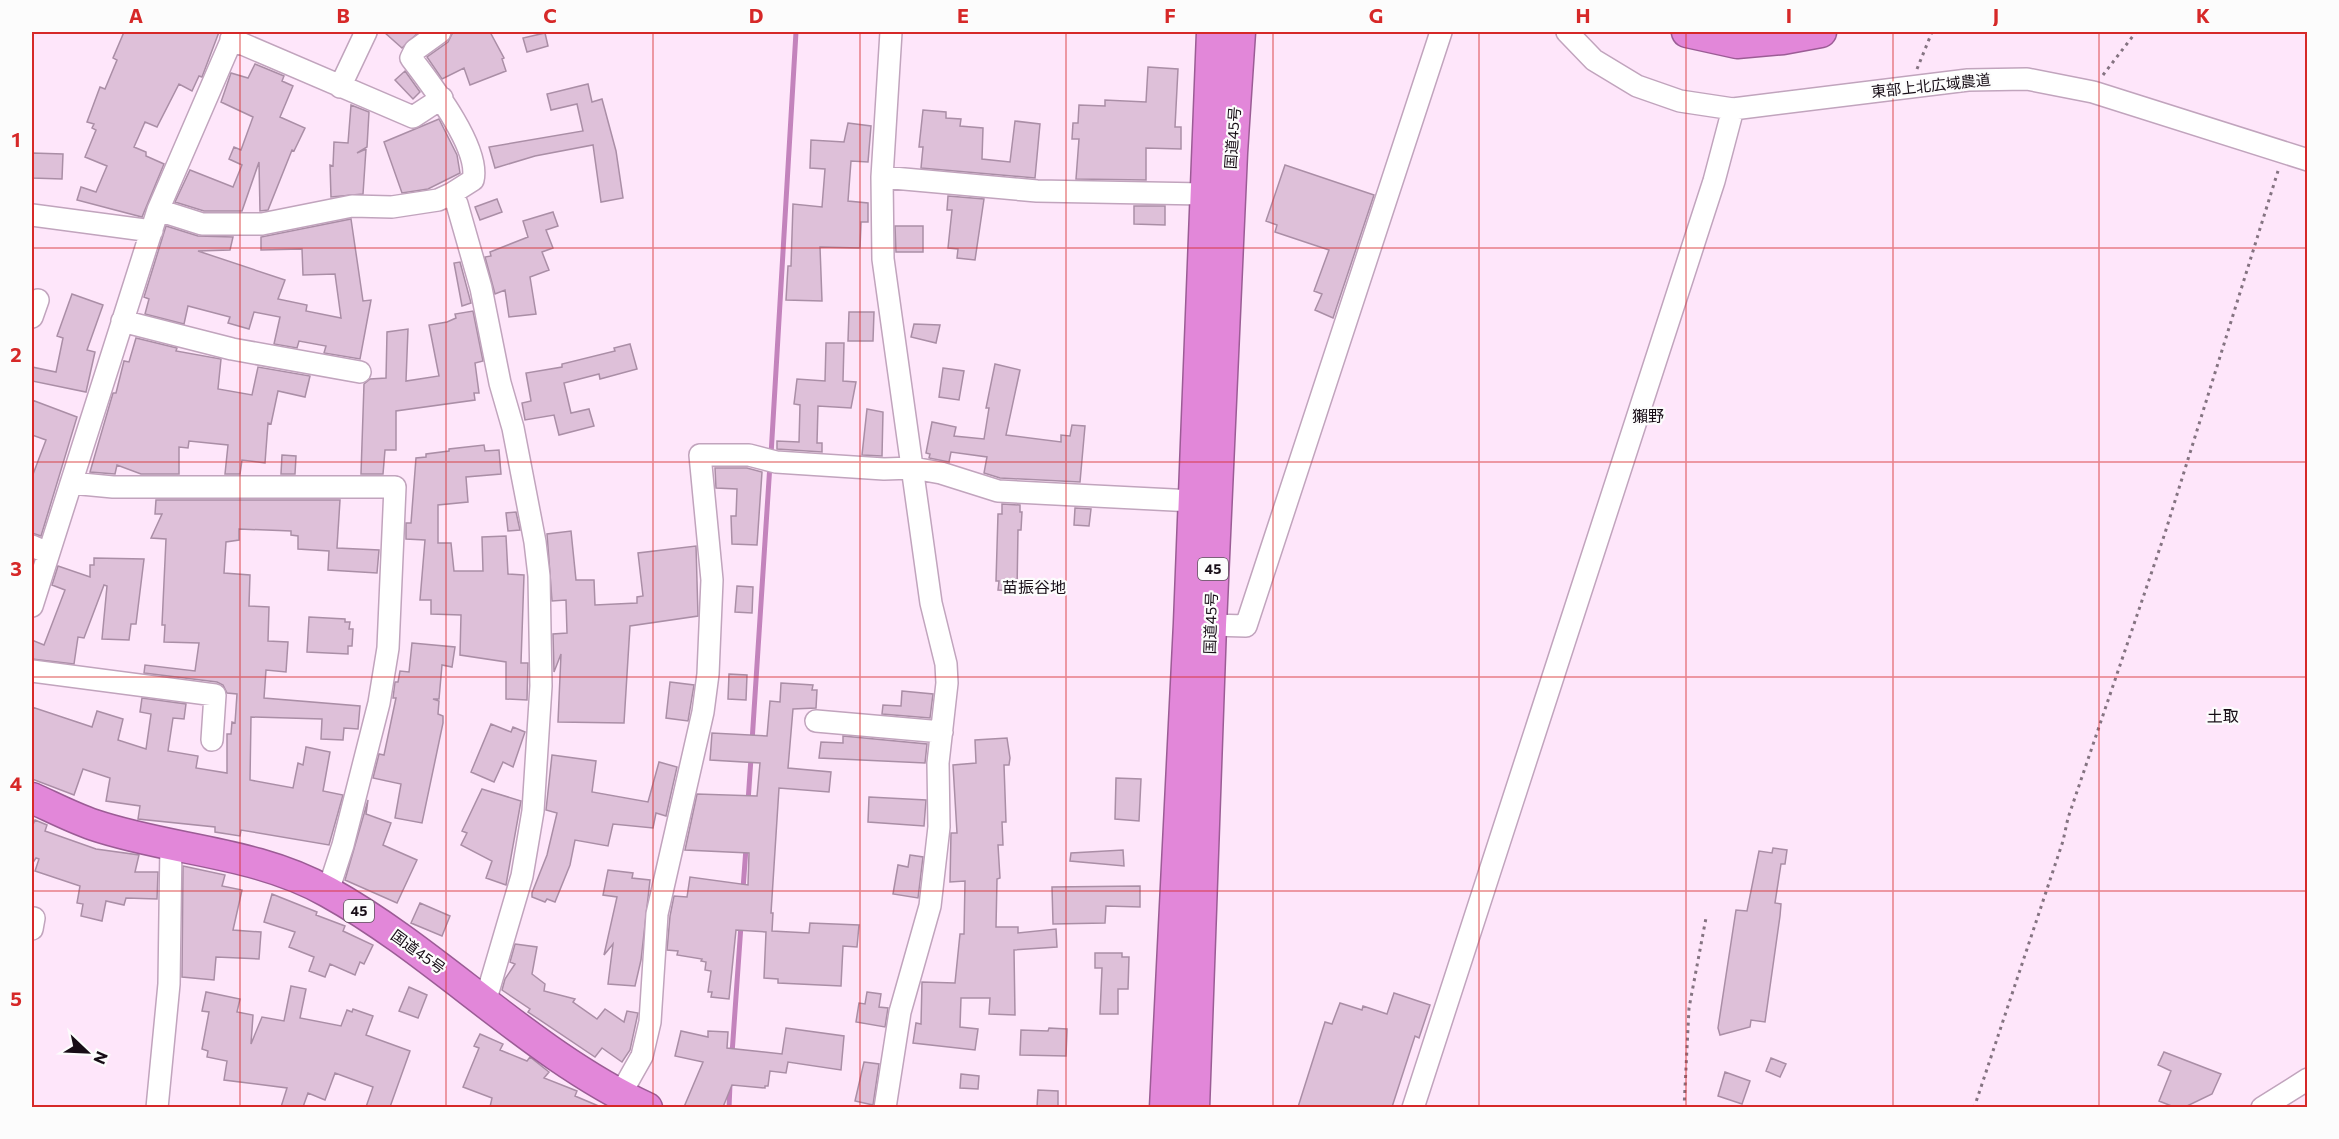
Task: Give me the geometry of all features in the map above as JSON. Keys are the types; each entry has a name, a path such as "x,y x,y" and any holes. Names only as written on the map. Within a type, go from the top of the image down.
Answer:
{"highway":[{"name":"国道45号","path":"1165,1107 1212,32"},
{"name":"国道45号","path":"1194,1107 1210,626 1232,153 1240,32"},
{"path":"1687,32 1737,44 1821,32"},
{"name":"国道45号","path":"32,798 94,825 244,859 328,891 408,944 573,1065 635,1103"}],"street":[{"path":"340,87 366,32"},
{"path":"158,210 202,224 262,224 352,206 392,207 438,200 451,194 473,180 475,172 473,162 442,98 411,58 415,50 440,32"},
{"path":"885,1107 900,1012 930,906 939,826 938,763 947,683 946,664 931,603 883,259 882,177 891,32"},
{"path":"1210,626 1246,626 1441,32"},
{"name":"東部上北広域農道","path":"1567,32 1594,60 1637,86 1680,101 1733,109 1789,104 1968,80 2026,79 2093,92 2307,160"},
{"path":"32,606 40,549 71,483 158,210 233,35 340,87 413,117 442,98"},
{"path":"1413,1107 1714,181 1733,109"},
{"path":"882,177 1036,191 1204,194"},
{"path":"451,194 457,204 481,288 500,383 515,440 535,542 538,576 541,686 533,812 522,876 485,1002"},
{"path":"32,215 152,231"},
{"path":"122,321 232,349 360,372"},
{"path":"635,1103 650,1022 657,914 700,723 708,674 712,580 700,455 749,455 776,462 884,469 913,468 941,473 998,491 1193,501"},
{"path":"71,483 113,487 395,486 387,659 379,704 343,845 328,891"},
{"path":"32,671 214,695 212,740"},
{"path":"816,721 942,732"},
{"path":"157,1107 169,984 171,844"},
{"path":"2262,1107 2307,1079"}],"path":[{"path":"1914,86 1918,64 1932,32"},
{"path":"2093,92 2106,69 2136,32"},
{"path":"1974,1107 2063,841 2072,806 2165,532 2247,263 2285,152"},
{"path":"1684,1107 1689,1008 1706,918"}],"building":[{"path":"124,32 219,32 202,77 199,76 192,91 179,84 157,127 145,122 134,147 146,152 146,156 164,164 142,217 77,200 81,187 96,192 107,166 85,157 96,130 92,128 94,124 87,122 100,87 105,89 117,60 113,58"},
{"path":"384,32 419,32 402,48"},
{"path":"453,32 490,32 504,58 502,59 506,71 470,85 464,68 442,79 427,57 448,42"},
{"path":"545,33 548,46 527,52 523,38"},
{"path":"255,64 284,76 282,81 293,86 280,117 305,128 294,151 292,150 268,210 260,211 259,162 242,211 204,211 175,202 190,170 233,187 242,165 229,159 234,147 241,150 253,117 221,102 231,73 248,78"},
{"path":"1148,67 1178,69 1175,127 1181,127 1181,149 1146,148 1146,180 1076,179 1079,139 1072,139 1073,123 1078,123 1079,105 1105,106 1105,100 1146,102"},
{"path":"405,71 420,92 413,99 395,80"},
{"path":"588,84 592,102 602,99 616,151 623,198 601,202 593,145 535,156 495,168 489,147 583,131 577,104 551,110 547,94"},
{"path":"351,105 369,112 367,147 357,153 366,149 363,194 331,197 330,165 333,166 334,142 348,143"},
{"path":"923,110 946,112 946,118 961,119 960,126 983,128 982,159 1010,162 1015,121 1040,124 1035,178 921,168 923,147 919,147"},
{"path":"439,119 457,155 460,173 428,189 402,193 384,142"},
{"path":"848,123 871,126 868,162 851,161 848,201 868,203 868,222 861,222 860,248 820,247 822,301 786,300 788,266 791,266 793,204 822,207 825,169 810,168 811,140 844,142"},
{"path":"32,153 63,154 62,179 32,178"},
{"path":"1285,165 1374,195 1333,318 1315,310 1322,294 1314,291 1329,250 1275,232 1277,225 1266,221"},
{"path":"948,196 984,199 975,260 957,258 958,249 948,248 952,210 947,210"},
{"path":"497,199 502,212 480,220 475,207"},
{"path":"1134,206 1165,206 1165,225 1134,224"},
{"path":"553,212 558,226 546,230 553,248 542,252 549,270 530,277 536,314 509,317 505,290 495,294 485,257 491,256 490,252 528,237 523,221"},
{"path":"351,219 363,301 371,300 360,359 324,353 326,346 299,341 297,348 274,344 280,317 254,312 249,329 228,323 230,317 188,306 184,324 145,314 149,299 144,297 166,226 198,236 233,237 230,250 198,251 285,280 278,299 307,305 306,311 341,318 335,274 303,275 302,249 261,250 261,237"},
{"path":"895,226 923,226 923,252 896,252"},
{"path":"460,262 471,303 462,306 454,263"},
{"path":"72,294 103,305 87,350 95,352 86,392 32,381 32,367 56,372 63,338 57,336"},
{"path":"473,311 483,361 475,363 479,393 474,393 475,400 396,411 396,450 385,450 383,474 361,474 364,384 370,379 386,378 387,332 408,329 406,381 439,376 429,325 447,322 456,318 455,314"},
{"path":"849,312 874,312 873,341 848,341"},
{"path":"914,324 940,325 936,343 911,337"},
{"path":"136,338 177,348 176,351 221,359 218,389 252,395 258,367 310,376 305,397 278,391 271,424 268,423 265,463 242,460 240,474 225,474 228,445 189,441 188,448 179,447 179,474 141,474 117,465 115,474 90,472 113,393 116,393 124,361 129,362"},
{"path":"826,343 844,343 843,381 856,382 851,408 818,406 817,443 822,443 822,452 777,449 777,441 799,442 800,405 794,404 797,379 825,381"},
{"path":"630,344 637,369 600,379 599,374 564,383 571,413 589,409 594,426 559,435 554,415 525,420 522,403 531,401 526,373 562,367 562,364 615,351 614,348"},
{"path":"995,364 1020,370 1006,435 1061,442 1061,435 1070,436 1072,425 1085,426 1080,482 1000,478 984,473 987,457 951,452 949,462 929,458 930,454 926,453 932,422 956,427 954,436 984,439 989,408 986,408"},
{"path":"943,368 964,371 959,400 939,397"},
{"path":"32,400 77,417 41,536 32,533 32,477 46,440 32,435"},
{"path":"867,409 883,412 882,456 862,455"},
{"path":"484,445 485,451 499,450 501,474 466,477 468,502 438,505 438,543 451,543 454,571 483,571 482,537 506,536 508,574 524,575 521,663 528,663 527,700 506,699 506,662 460,655 461,615 431,614 431,600 420,600 425,540 406,539 406,523 411,523 416,458 426,457 426,454 449,451 449,449"},
{"path":"282,455 296,456 295,474 281,474"},
{"path":"715,468 747,468 762,472 757,545 732,544 731,516 736,516 737,489 716,488"},
{"path":"156,500 340,500 337,548 379,550 377,573 328,570 329,551 298,549 298,536 291,535 291,531 239,529 239,540 226,542 224,573 250,575 249,606 269,607 268,641 288,642 286,672 266,670 264,698 360,706 358,729 344,728 343,740 321,739 322,719 251,717 250,780 293,788 298,763 303,765 306,747 330,752 323,791 343,795 329,845 241,830 240,836 215,832 215,827 138,819 140,806 106,801 110,778 83,769 74,795 32,779 32,707 92,727 97,711 123,719 118,740 146,749 151,714 140,712 142,698 186,704 184,719 173,718 168,751 198,756 196,768 227,773 227,734 231,734 232,722 235,723 237,694 227,693 223,685 217,682 144,673 145,665 195,671 199,643 164,642 165,625 162,625 166,539 151,538 162,514 155,514"},
{"path":"1002,504 1020,505 1020,512 1022,512 1021,530 1018,530 1017,591 998,590 999,581 996,581 998,514 1002,514"},
{"path":"1075,508 1091,509 1089,526 1074,525"},
{"path":"516,512 520,530 508,531 506,513"},
{"path":"571,531 576,580 594,580 595,605 637,603 637,597 643,596 638,553 696,546 698,616 630,626 624,723 558,722 561,654 554,672 553,634 567,633 566,600 552,601 547,534"},
{"path":"94,558 144,559 136,624 131,624 129,640 102,639 107,586 104,585 84,638 78,637 74,664 32,659 32,640 44,645 65,590 52,585 58,566 90,577 90,565 94,565"},
{"path":"737,586 753,587 752,613 735,612"},
{"path":"309,617 345,619 345,622 350,622 349,629 353,629 352,646 348,646 348,654 307,652"},
{"path":"412,643 455,647 452,667 442,665 439,699 433,699 439,701 438,714 443,716 443,723 422,823 395,818 401,784 373,778 379,754 384,755 396,698 393,698 395,682 398,682 400,671 409,672"},
{"path":"729,674 747,675 746,700 728,699"},
{"path":"670,682 694,685 688,721 666,718"},
{"path":"781,683 813,685 812,690 817,690 816,708 793,709 788,768 831,772 829,792 779,788 771,913 773,913 772,931 809,933 810,923 859,925 857,947 843,946 841,986 778,983 778,979 764,978 766,932 736,930 729,999 711,997 712,992 708,992 711,971 705,970 706,962 701,961 702,959 677,955 678,951 667,950 674,896 687,897 690,877 748,885 749,853 685,850 697,794 757,796 760,763 710,760 712,733 767,736 770,701 780,702"},
{"path":"902,691 933,694 930,718 882,714 883,705 901,706"},
{"path":"491,724 511,732 513,727 525,732 513,767 503,762 494,782 471,772"},
{"path":"843,736 927,744 925,763 819,758 821,742 843,743"},
{"path":"1007,738 1010,758 1009,765 1004,765 1006,822 1002,822 1003,845 998,845 1000,878 997,879 996,927 1018,927 1018,933 1056,929 1057,947 1014,950 1015,1015 989,1014 990,998 961,998 960,1027 978,1029 975,1050 913,1043 916,1023 921,1024 922,982 955,983 960,934 964,934 965,881 950,882 951,833 957,833 953,765 976,763 975,740"},
{"path":"552,755 596,761 592,792 648,802 659,762 677,767 666,816 656,813 653,828 613,824 608,846 575,840 570,865 555,902 547,899 545,902 532,897 532,893 547,855 557,813 546,810"},
{"path":"1116,778 1141,779 1139,821 1115,819"},
{"path":"482,789 521,801 506,885 486,878 492,861 461,845 467,833 462,831"},
{"path":"869,797 926,800 924,826 868,822"},
{"path":"368,800 366,814 391,823 383,845 417,860 397,903 345,880"},
{"path":"35,820 47,825 45,831 96,849 139,855 135,872 158,872 157,899 126,898 124,905 106,901 102,921 81,916 83,904 77,903 80,886 35,871 39,859 36,858 32,864 32,827"},
{"path":"1773,848 1787,850 1785,864 1781,864 1775,903 1781,904 1780,916 1765,1022 1751,1020 1750,1027 1720,1035 1718,1028 1736,910 1747,911 1759,851 1772,853"},
{"path":"1123,850 1124,866 1070,861 1071,853"},
{"path":"910,855 923,857 918,898 893,894 898,865 908,867"},
{"path":"183,866 225,875 222,886 242,890 233,930 261,932 259,959 216,957 214,980 182,977"},
{"path":"608,870 633,873 632,878 650,880 641,960 635,986 608,984 613,944 604,955 617,897 603,895"},
{"path":"1140,886 1140,907 1106,906 1105,923 1053,924 1052,887"},
{"path":"272,894 345,926 343,931 373,945 364,964 360,962 355,975 330,964 325,977 309,971 314,957 289,947 295,932 264,922"},
{"path":"420,903 450,916 442,936 411,923"},
{"path":"515,944 537,947 532,974 545,984 544,991 575,999 573,1002 597,1019 605,1009 624,1022 627,1011 638,1013 630,1050 622,1062 602,1048 595,1057 528,1012 530,1009 502,990 505,979 515,964 510,962"},
{"path":"1095,953 1122,953 1122,957 1129,957 1128,989 1118,989 1118,1014 1100,1014 1102,968 1095,968"},
{"path":"291,986 306,989 300,1018 341,1026 347,1010 352,1012 353,1009 373,1016 366,1035 410,1051 390,1107 366,1107 373,1087 335,1073 325,1100 308,1093 303,1107 281,1107 287,1088 224,1080 227,1061 207,1057 208,1051 202,1049 209,1012 202,1011 206,992 240,999 237,1012 253,1015 251,1044 262,1017 284,1021"},
{"path":"409,987 427,995 418,1018 399,1011"},
{"path":"867,992 881,994 879,1007 888,1008 885,1027 856,1022 859,1003 865,1004"},
{"path":"1394,993 1430,1005 1419,1038 1415,1036 1392,1107 1298,1107 1325,1022 1332,1024 1340,1003 1362,1010 1363,1006 1387,1014"},
{"path":"786,1028 844,1036 841,1070 788,1062 786,1073 770,1071 768,1086 765,1088 732,1085 723,1107 684,1107 703,1062 675,1056 681,1031 708,1037 708,1031 728,1032 727,1048 782,1054"},
{"path":"1049,1028 1067,1029 1066,1056 1020,1055 1021,1030 1048,1031"},
{"path":"480,1034 503,1044 500,1050 527,1061 530,1057 549,1072 544,1078 577,1091 575,1096 601,1107 490,1107 492,1098 463,1087 479,1048 474,1046"},
{"path":"2164,1052 2221,1074 2212,1094 2185,1107 2174,1107 2159,1101 2171,1071 2158,1065"},
{"path":"1771,1058 1786,1064 1780,1077 1766,1071"},
{"path":"864,1062 879,1064 873,1105 855,1101"},
{"path":"1725,1072 1750,1081 1742,1104 1718,1096"},
{"path":"961,1074 979,1076 978,1089 960,1088"},
{"path":"1038,1090 1058,1091 1058,1107 1037,1107"}],"waterway":[{"path":"771,455 796,32"},
{"path":"752,742 770,464"},
{"path":"748,802 751,758"},
{"path":"743,889 746,848"},
{"path":"732,1054 741,925"},
{"path":"729,1108 730,1084"}],"district":[{"name":"獺野","path":"1648,416"},
{"name":"苗振谷地","path":"1034,587"},
{"name":"土取","path":"2223,716"}]}
